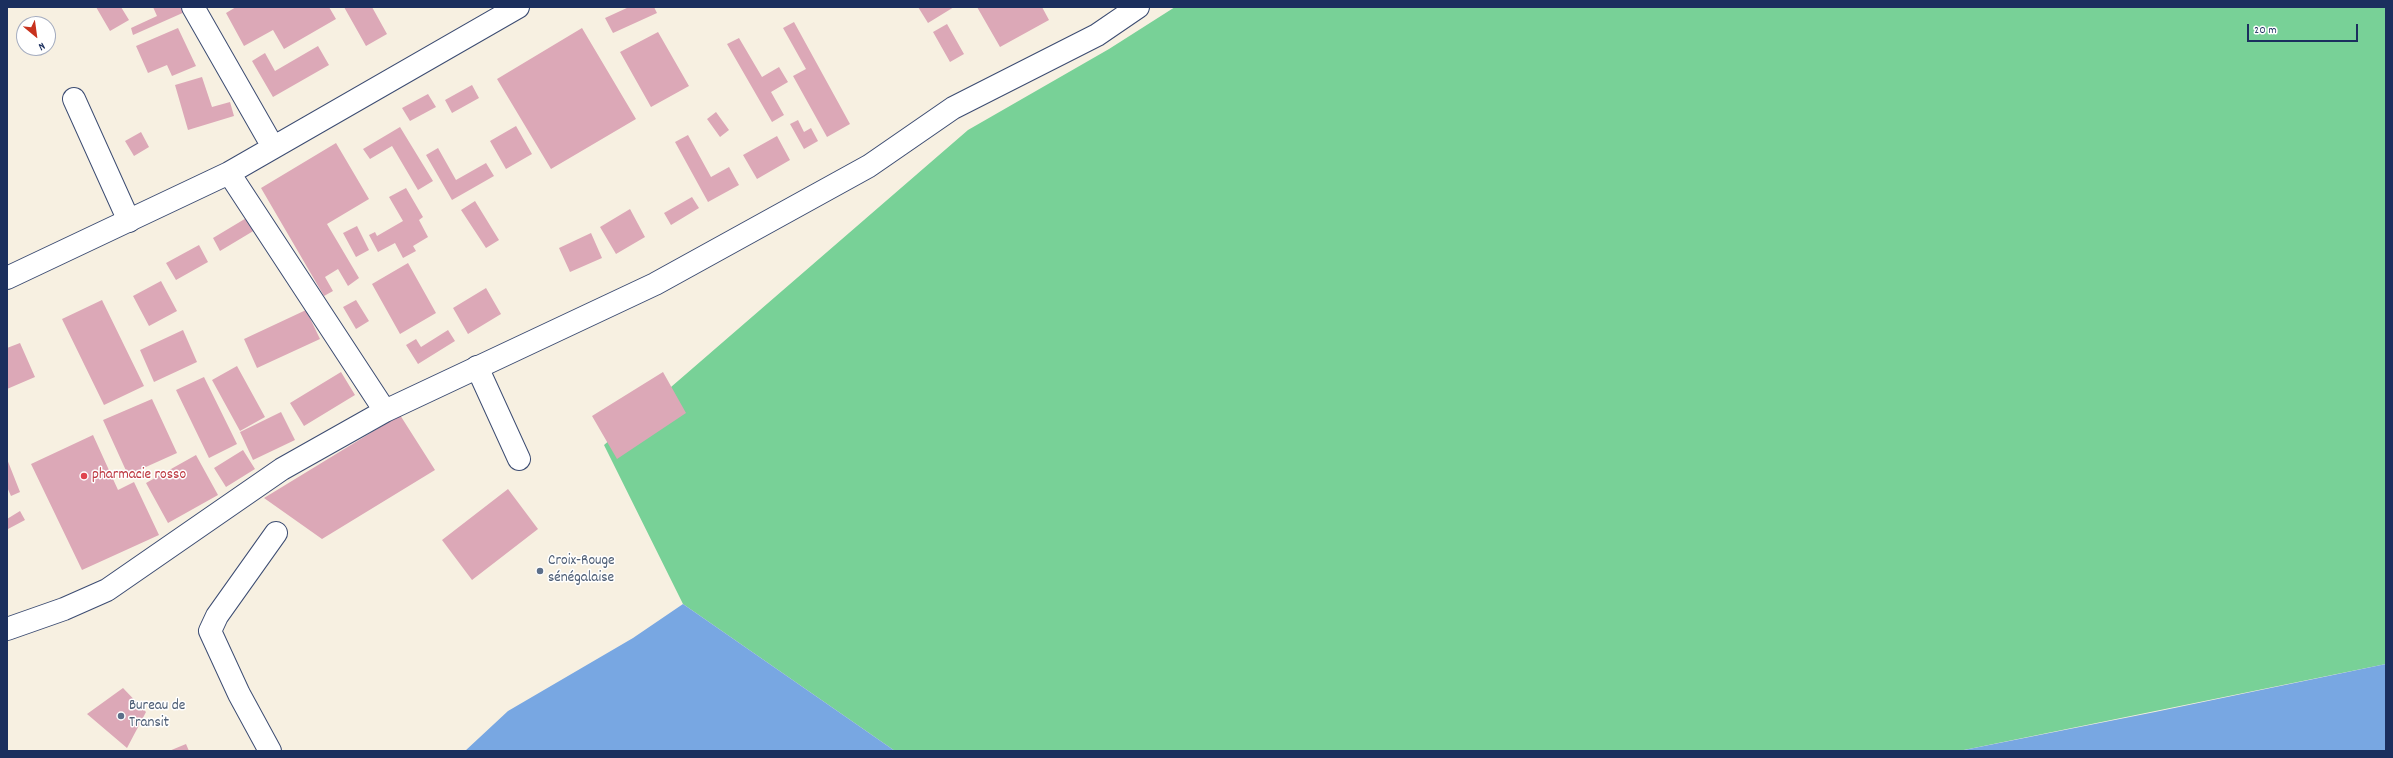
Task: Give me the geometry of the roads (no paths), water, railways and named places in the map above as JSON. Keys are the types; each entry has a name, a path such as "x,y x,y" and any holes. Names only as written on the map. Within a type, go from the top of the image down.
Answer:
{"street":[{"path":"194,7 273,147"},
{"path":"7,278 229,173 518,7"},
{"path":"7,629 64,609 107,590 282,469 385,411 655,284 869,166 953,108 1097,35 1138,7"},
{"path":"74,99 129,221"},
{"path":"229,173 385,411"},
{"path":"477,367 519,459"},
{"path":"270,751 239,694 210,631 218,616 276,533"}],"water":[{"path":"683,604 895,751 465,751 508,711 633,638"},
{"path":"2386,664 2386,751 1959,751 2155,712"}],"place":[{"name":"pharmacie rosso","path":"84,476"},
{"name":"Croix-Rouge sénégalaise","path":"540,571"},
{"name":"Bureau de Transit","path":"121,716"}]}
